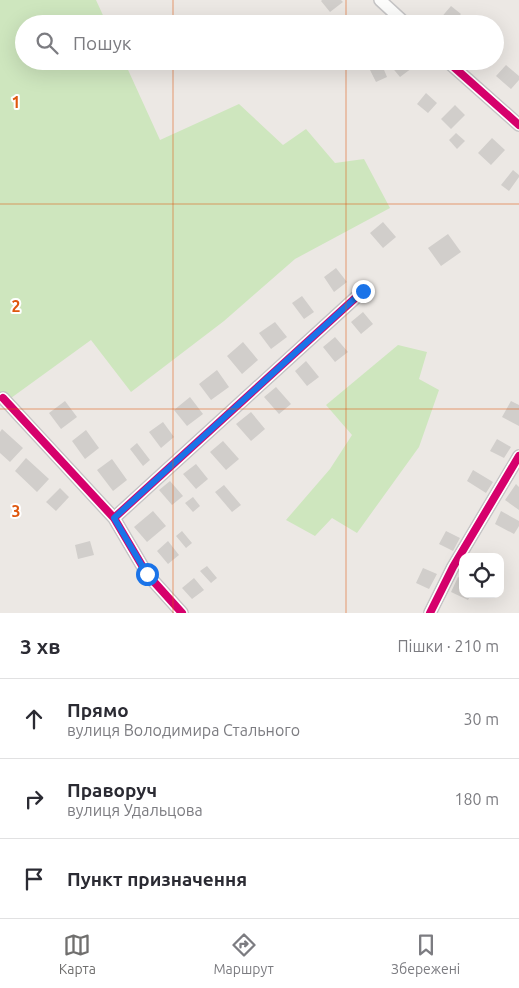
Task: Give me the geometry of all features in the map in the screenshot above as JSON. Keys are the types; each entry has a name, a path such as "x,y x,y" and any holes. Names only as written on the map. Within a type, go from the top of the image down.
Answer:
{"street":[{"path":"380,0 396,15"},
{"path":"457,70 519,126"},
{"path":"114,518 363,291"},
{"path":"3,398 114,518 147,574 182,613"},
{"path":"430,613 453,567 519,456"}],"green space":[{"path":"0,0 96,0 103,15 15,15 15,70 128,70 160,140 239,104 283,145 306,129 335,163 364,159 390,208 295,259 224,321 131,392 91,340 0,406"},
{"path":"398,345 427,352 419,379 439,390 419,447 357,533 332,518 315,536 286,520 330,469 352,435 326,405"}],"building":[{"path":"322,0 341,0 343,2 330,12"},
{"path":"451,6 461,14 460,15 443,15"},
{"path":"506,65 519,76 519,80 511,89 496,76 501,70 504,70"},
{"path":"370,70 384,70 387,77 376,82"},
{"path":"394,70 409,70 400,77"},
{"path":"426,93 437,103 428,113 417,104"},
{"path":"455,105 465,115 451,129 441,119"},
{"path":"456,133 465,141 457,149 449,140"},
{"path":"492,138 505,150 491,165 478,153"},
{"path":"513,170 519,177 509,191 501,185"},
{"path":"383,222 396,237 383,248 370,233"},
{"path":"448,234 461,252 441,266 428,248"},
{"path":"336,268 347,282 334,292 324,277"},
{"path":"302,296 314,312 304,319 292,303"},
{"path":"363,312 373,324 361,334 351,322"},
{"path":"275,322 287,337 271,349 259,333"},
{"path":"335,337 348,352 335,362 323,347"},
{"path":"243,342 258,360 242,374 227,356"},
{"path":"306,361 319,377 307,386 295,371"},
{"path":"217,370 229,387 211,400 199,384"},
{"path":"276,387 291,404 279,414 264,397"},
{"path":"190,397 203,414 187,426 174,410"},
{"path":"65,401 77,417 61,429 49,413"},
{"path":"511,401 519,405 519,426 502,417"},
{"path":"251,412 265,429 251,441 236,424"},
{"path":"163,422 174,437 161,448 149,432"},
{"path":"2,429 23,448 10,462 0,453 0,432"},
{"path":"86,430 99,448 85,459 72,441"},
{"path":"497,439 511,447 504,458 490,451"},
{"path":"223,441 239,459 226,470 210,452"},
{"path":"137,443 150,460 143,466 130,449"},
{"path":"26,458 49,479 37,492 15,471"},
{"path":"112,459 127,480 113,491 97,470"},
{"path":"196,464 208,479 196,489 183,474"},
{"path":"473,470 493,482 486,493 467,481"},
{"path":"170,481 183,496 172,505 159,490"},
{"path":"516,484 519,487 519,510 505,500"},
{"path":"224,485 241,505 232,512 215,492"},
{"path":"60,488 69,497 56,511 46,502"},
{"path":"193,497 200,506 193,512 185,503"},
{"path":"153,511 166,526 147,542 134,527"},
{"path":"501,511 519,521 519,526 514,534 495,524"},
{"path":"182,531 192,543 186,548 176,536"},
{"path":"446,531 460,538 453,551 439,544"},
{"path":"90,541 94,555 78,559 75,545"},
{"path":"168,541 179,555 168,564 157,551"},
{"path":"207,566 217,578 211,583 200,571"},
{"path":"423,568 437,574 429,589 416,583"},
{"path":"458,577 459,596 451,592"},
{"path":"194,578 204,590 192,599 182,588"}],"cycle path":[{"path":"457,70 519,125"},
{"path":"114,518 363,291"},
{"path":"3,398 114,518 147,574 182,613"},
{"path":"430,613 453,567 519,456"}],"route":[{"path":"147,574 114,518 363,291"}]}
